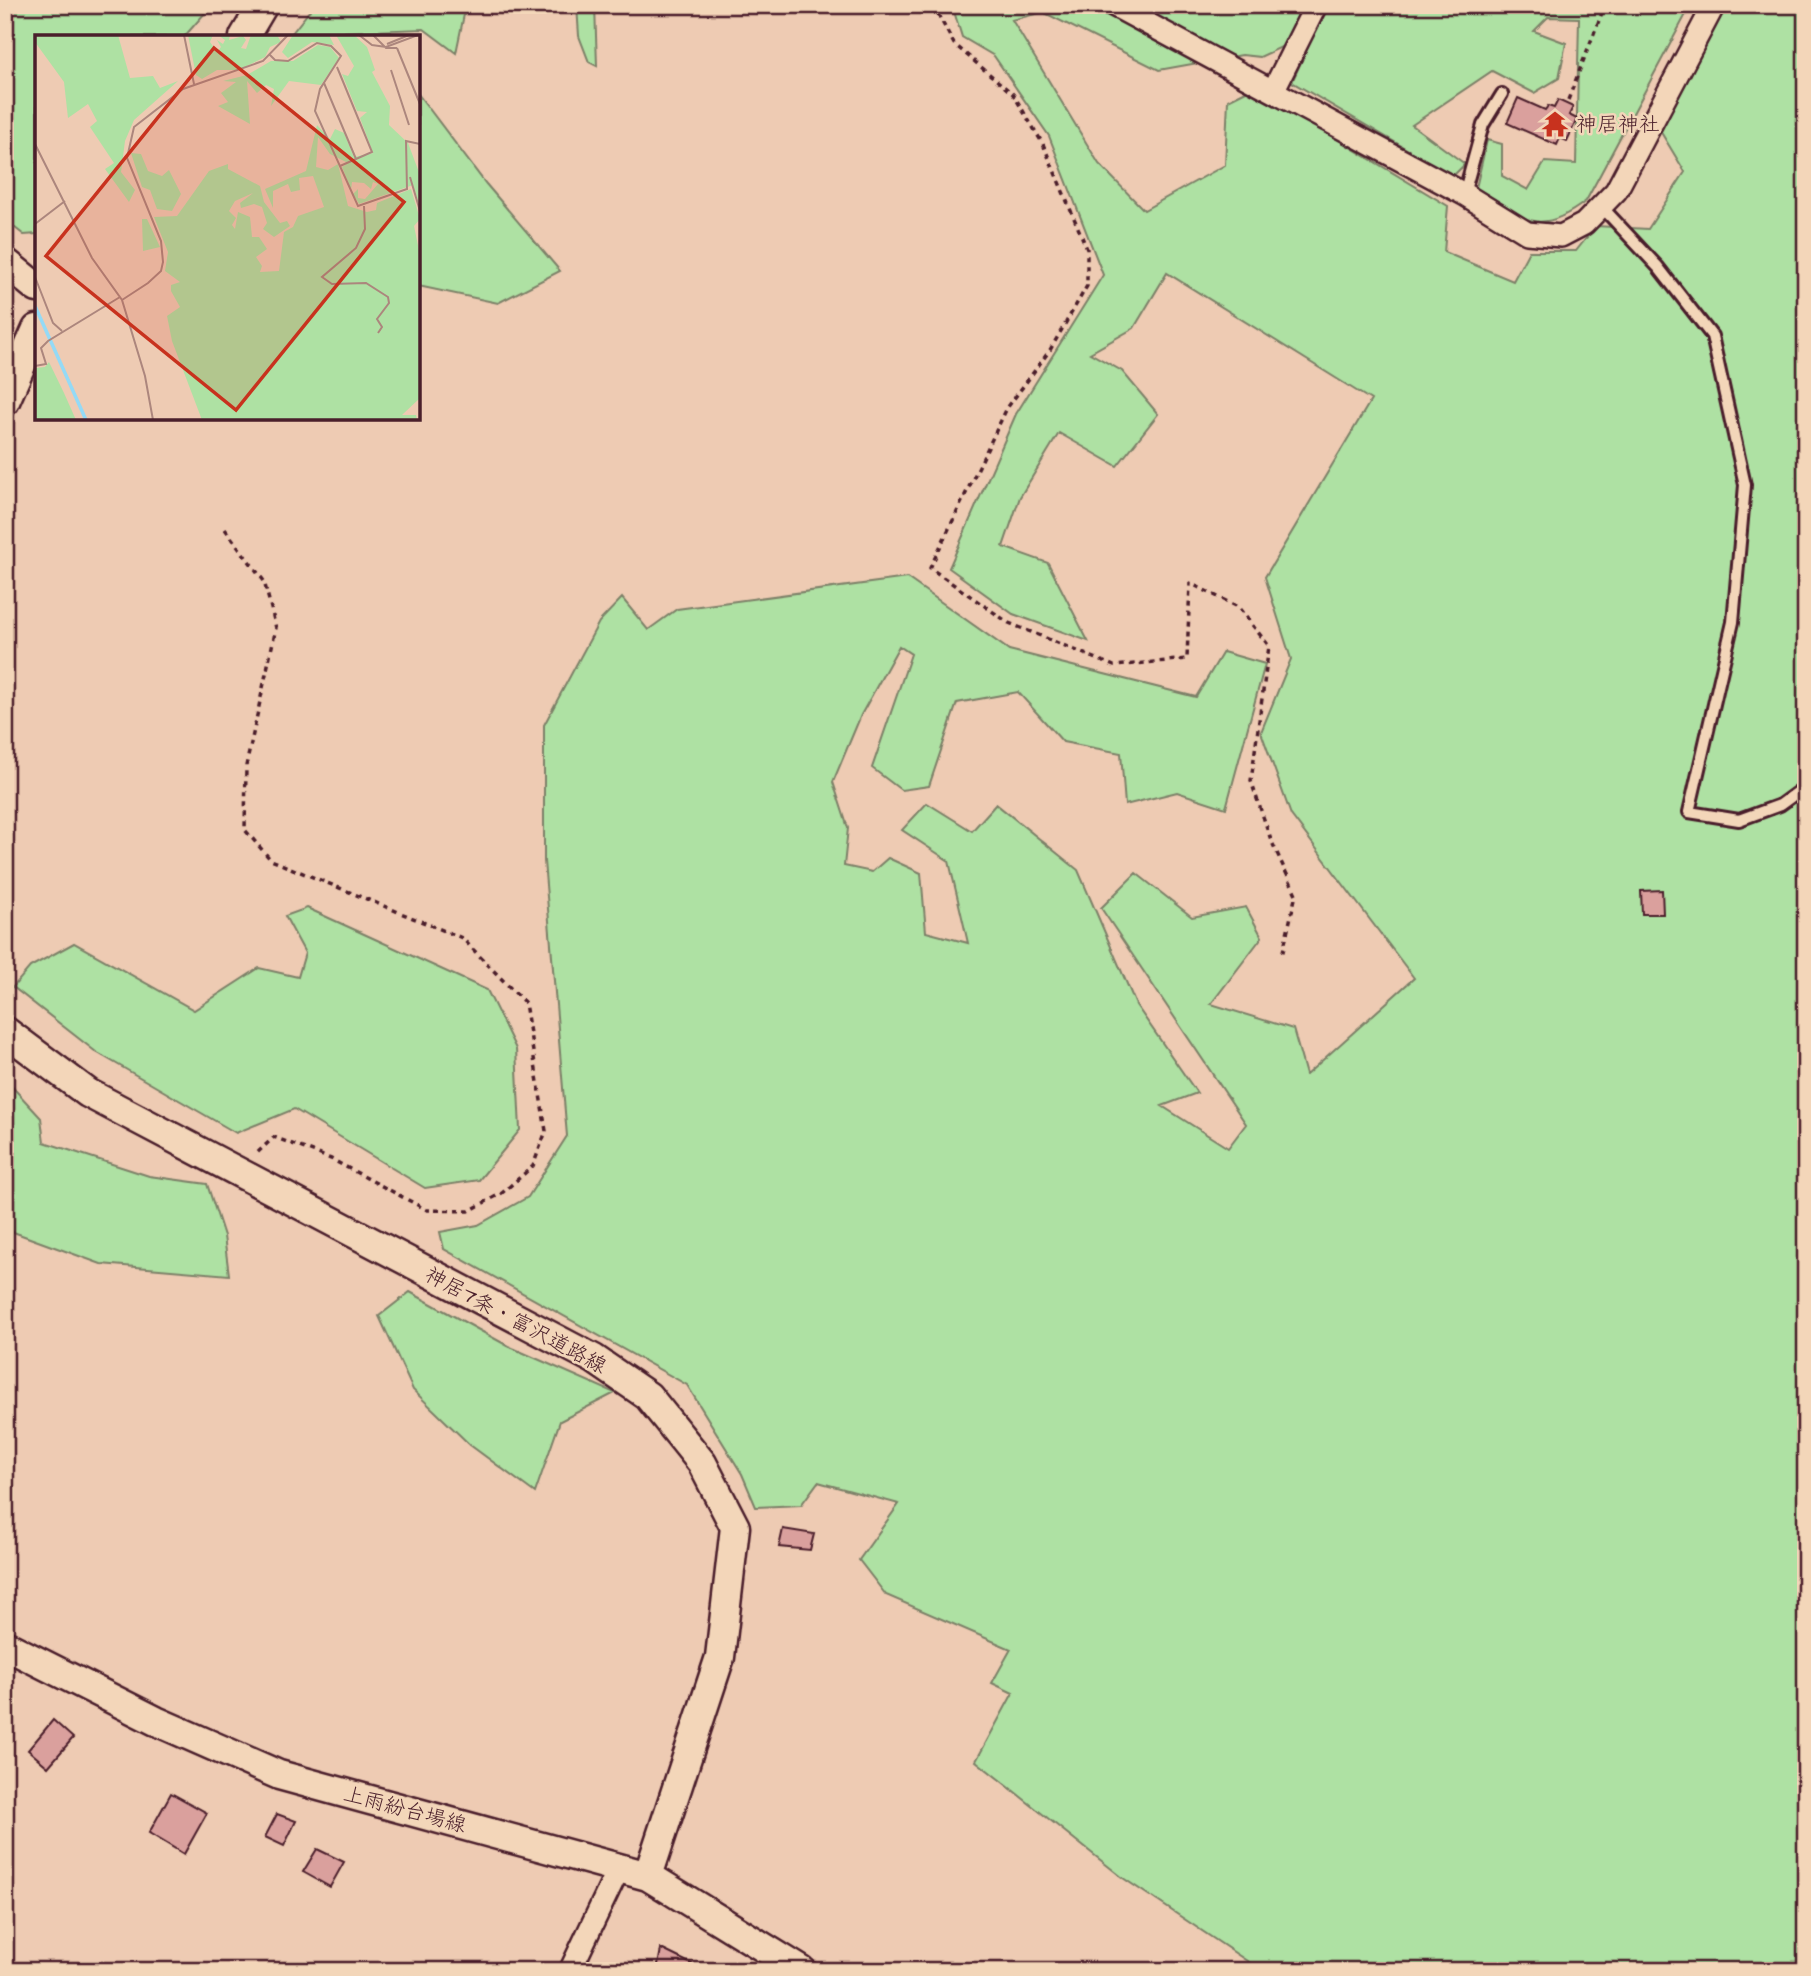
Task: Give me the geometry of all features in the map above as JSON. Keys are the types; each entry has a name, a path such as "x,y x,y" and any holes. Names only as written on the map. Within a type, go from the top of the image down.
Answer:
{"street":[{"path":"245,35 263,5"},
{"path":"1113,5 1464,194 1527,233 1561,236 1584,224 1616,191 1714,5"},
{"path":"1273,91 1316,5"},
{"path":"5,262 35,286"},
{"path":"5,401 35,334"},
{"name":"神居7条・富沢道路線","path":"5,1031 88,1093 594,1359 648,1396 702,1463 735,1527 720,1657 648,1876"},
{"name":"上雨紛台場線","path":"5,1645 156,1721 279,1775 648,1876 802,1971"},
{"path":"570,1971 619,1868"}],"lane":[{"path":"1464,194 1483,125 1502,94"},
{"path":"1601,206 1658,267 1712,336 1745,485 1733,622 1689,812 1739,820 1780,805 1806,786"}],"path":[{"path":"933,5 954,44 1013,94 1043,144 1087,249 1087,286 1050,350 1007,408 930,568 1009,623 1114,666 1186,659 1191,583 1238,607 1269,646 1251,780 1271,840 1296,894 1282,956"},
{"path":"1568,100 1605,5"},
{"path":"225,529 264,581 276,628 246,766 245,830 271,860 462,938 525,1003 545,1131 533,1166 502,1193 469,1211 427,1210 331,1159 274,1137 236,1173"}],"green space":[{"path":"5,5 36,8 37,5 212,5 186,35 35,35 35,234 24,235 5,220"},
{"path":"314,5 466,5 456,53 424,29 345,32 345,35 291,35"},
{"path":"577,5 595,5 597,66 589,62 579,36"},
{"path":"952,5 1091,5 1112,15 1120,5 1691,5 1586,201 1554,220 1541,222 1518,215 1476,188 1487,140 1502,144 1502,176 1528,190 1545,162 1576,164 1579,18 1548,17 1534,31 1566,43 1559,78 1534,93 1492,71 1412,125 1465,164 1453,176 1292,82 1315,31 1260,57 1242,55 1159,70 1043,12 1012,20 1099,164 1144,210 1225,165 1228,100 1252,88 1448,206 1444,252 1513,281 1529,251 1576,251 1596,226 1648,229 1685,172 1659,129 1725,5 1806,5 1806,1971 1262,1971 1123,1878 976,1761 1013,1693 992,1683 1011,1649 886,1595 859,1560 899,1504 818,1482 801,1505 756,1507 742,1474 687,1385 444,1249 440,1232 478,1225 528,1197 567,1136 544,861 544,725 599,622 622,598 648,630 677,609 907,578 1009,650 1196,697 1223,652 1265,664 1226,808 1177,792 1125,805 1121,753 1063,742 1018,692 957,703 929,786 901,790 872,768 911,654 899,646 861,715 833,782 848,828 844,866 872,872 888,858 921,873 926,932 968,943 949,861 902,830 927,803 972,831 996,804 1078,870 1136,1005 1197,1093 1162,1106 1228,1148 1246,1124 1101,908 1136,873 1192,917 1246,907 1262,937 1211,1004 1293,1029 1306,1075 1414,978 1291,815 1261,732 1291,659 1265,577 1371,400 1167,273 1134,328 1090,353 1122,371 1158,414 1117,466 1059,433 1020,497 1003,547 1048,563 1088,641 1013,614 949,568 1016,414 1103,275 1049,136 994,56 962,37"},
{"path":"420,97 486,184 560,271 498,303 420,286"},
{"path":"307,908 487,990 516,1049 520,1130 479,1180 425,1188 294,1109 236,1133 96,1052 13,987 30,967 74,943 194,1010 259,968 298,977 305,953 285,916"},
{"path":"5,1079 41,1118 44,1142 149,1176 207,1184 224,1236 229,1275 101,1264 5,1229"},
{"path":"410,1292 508,1346 615,1393 560,1421 535,1493 470,1445 413,1390 379,1316"}],"building":[{"path":"1518,98 1545,110 1548,106 1554,108 1558,100 1573,107 1569,115 1577,119 1567,141 1560,138 1557,145 1507,123"},
{"path":"1662,890 1663,914 1642,914 1641,891"},
{"path":"783,1529 814,1534 810,1550 779,1547"},
{"path":"53,1720 73,1738 48,1767 28,1750"},
{"path":"171,1793 207,1813 184,1854 149,1833"},
{"path":"277,1814 296,1821 284,1846 265,1837"},
{"path":"317,1849 344,1862 330,1887 303,1872"},
{"path":"661,1949 706,1971 657,1971"}],"place":[{"name":"神居神社","path":"1555,124"}]}
